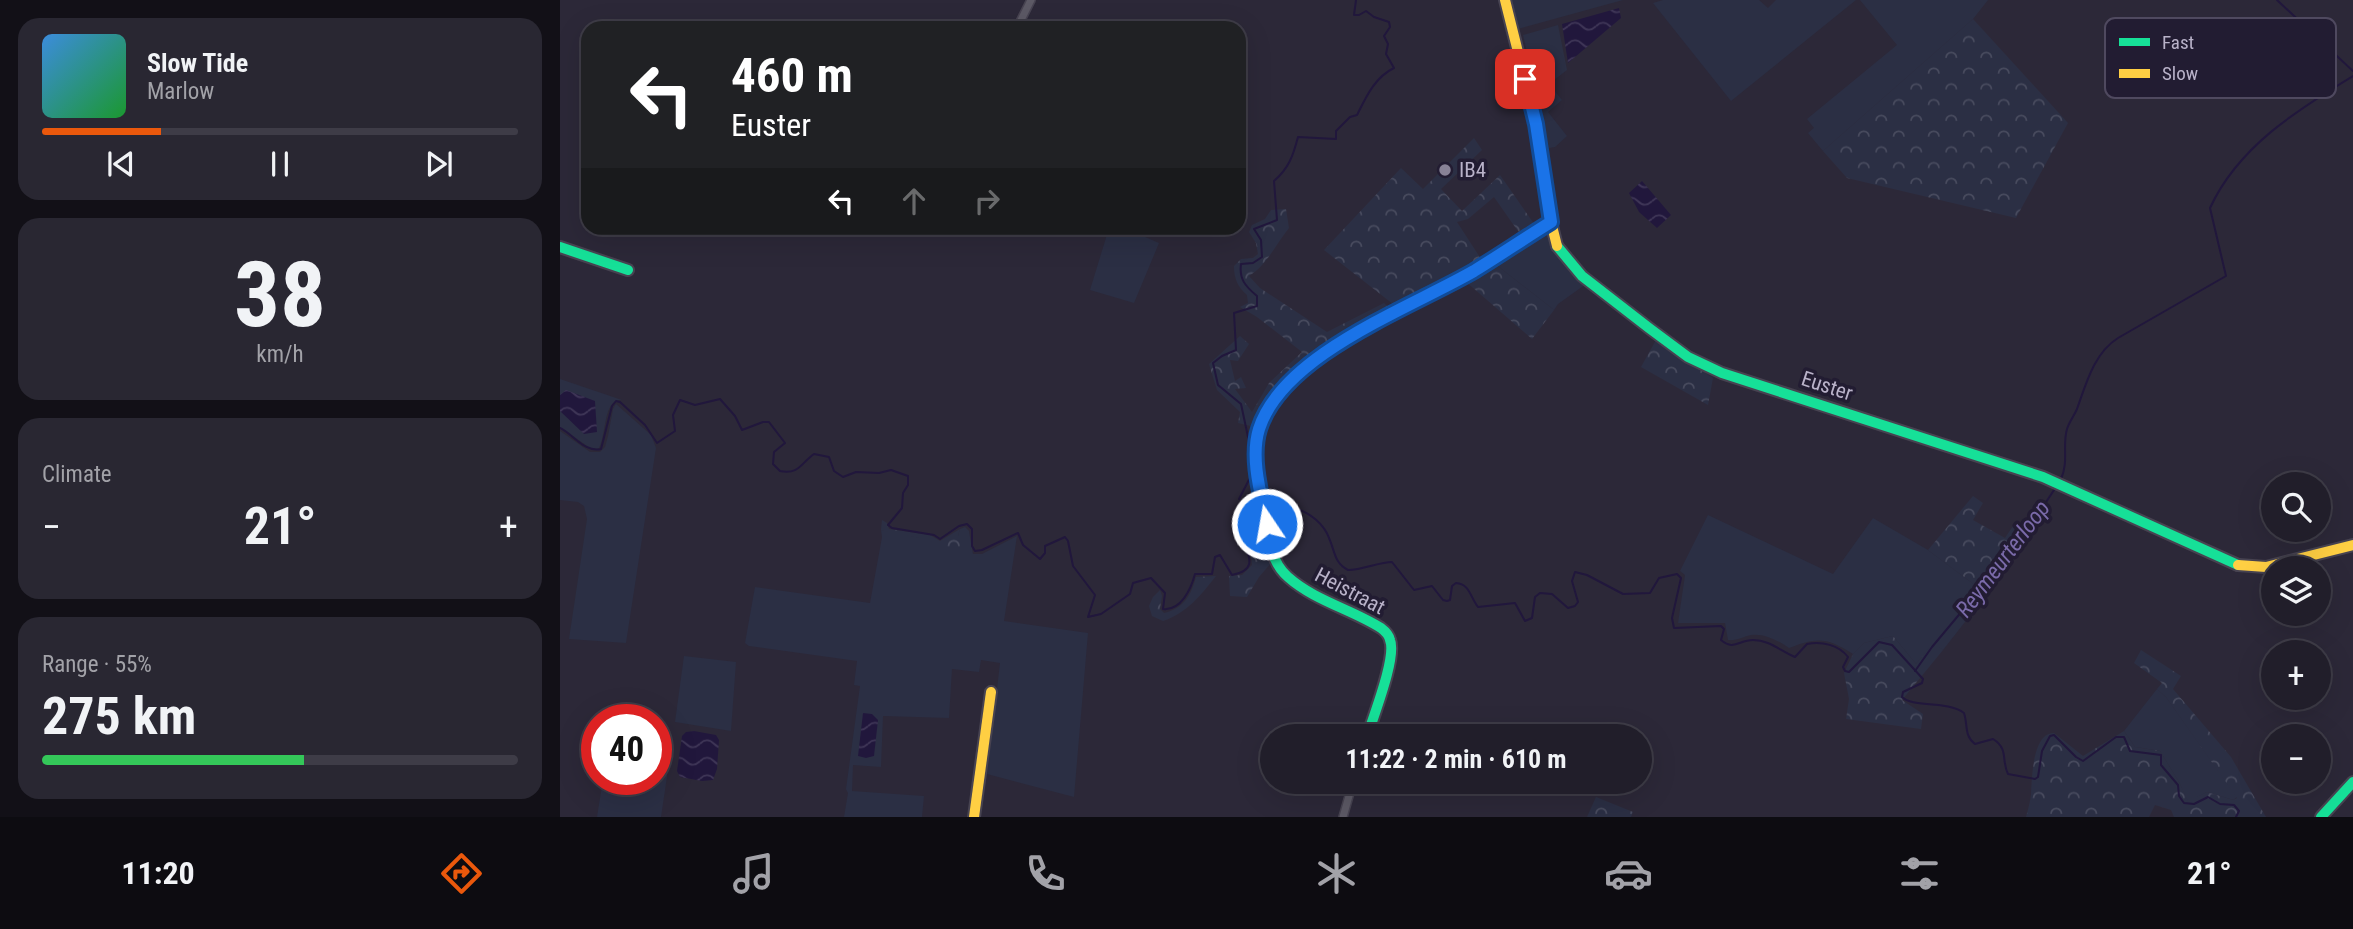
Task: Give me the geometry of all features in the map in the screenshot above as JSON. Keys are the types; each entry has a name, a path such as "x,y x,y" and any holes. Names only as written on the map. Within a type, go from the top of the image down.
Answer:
{"street":[{"path":"1020,21 1031,0"},
{"name":"Euster","path":"1505,0 1536,124 1551,222 1558,248 1582,276 1688,357 1703,365 2043,477 2240,566 2266,567 2353,545"},
{"name":"Heistraat","path":"1371,724 1392,655 1392,642 1381,628 1290,581 1275,560 1258,474 1258,432 1265,414 1291,382 1318,356 1474,271 1551,222"},
{"path":"560,247 628,270"},
{"path":"974,817 991,692"},
{"path":"2321,817 2353,782"},
{"path":"1343,817 1350,794"}],"green space":[{"path":"1511,0 1623,0 1518,29"},
{"path":"1663,0 1759,0 1768,8 1776,0 1856,0 1731,101 1653,3"},
{"path":"1860,0 1988,0 1973,19 1823,151 1808,133 1814,128 1807,119 1897,45"},
{"path":"1973,19 2068,123 2016,218 1847,178 1823,151"},
{"path":"1558,25 1567,70 1545,87 1549,93 1554,90 1562,100 1548,112 1567,136 1555,147 1549,148 1523,35"},
{"path":"1474,138 1482,150 1441,189 1462,211 1500,175 1537,228 1522,237 1494,197 1468,219 1457,222 1483,262 1398,308 1324,250 1401,168 1423,189"},
{"path":"1286,209 1289,228 1266,260 1249,276 1260,288 1327,332 1384,303 1391,310 1312,357 1255,427 1238,423 1240,412 1217,390 1209,364 1240,336 1249,344 1238,361 1230,360 1235,381 1241,377 1246,388 1235,389 1252,412 1269,383 1302,352 1240,307 1248,303 1247,295 1237,282 1234,271 1234,266 1241,259 1253,258 1258,254 1256,243 1249,232 1252,225 1265,219 1271,210"},
{"path":"1548,231 1562,261 1586,284 1558,304 1554,310 1495,264"},
{"path":"1107,235 1141,235 1159,243 1134,303 1090,290"},
{"path":"1495,264 1554,310 1532,339 1465,281"},
{"path":"1656,340 1713,378 1708,405 1641,367"},
{"path":"560,379 622,400 616,401 608,411 599,448 593,450 560,427"},
{"path":"616,404 651,435 656,448 626,643 569,639 587,519 584,506 578,502 560,500 560,431 590,452 600,452 605,447"},
{"path":"1973,496 1983,503 1973,520 2005,538 2015,523 2034,533 1987,594 1928,550"},
{"path":"1708,515 1833,574 1873,518 1928,550 1987,594 1943,650 1933,644 1916,664 1893,636 1864,643 1853,654 1836,644 1822,640 1789,648 1761,635 1728,640 1725,623 1678,623 1685,575 1680,571"},
{"path":"882,520 887,523 889,529 930,535 940,541 960,529 958,535 964,543 964,553 958,554 952,550 946,552 940,546 924,539 881,530"},
{"path":"965,527 969,531 973,554 982,554 1017,536 1004,621 1088,633 1074,797 987,774 1000,663 981,660 979,672 952,669 949,718 883,716 881,767 853,765 852,791 924,796 922,817 844,817 860,686 854,685 857,661 749,646 745,643 755,587 870,603 881,530 927,539 952,550 963,550 958,535 960,529"},
{"path":"1263,530 1271,563 1247,597 1230,596 1229,576 1242,575 1252,565 1246,537"},
{"path":"1216,576 1199,596 1172,618 1163,621 1152,616 1149,606 1160,590 1160,609 1164,613 1185,601 1196,577"},
{"path":"1893,636 1916,664 1933,643 1943,650 1902,700 1923,714 1921,729 1846,719 1849,699 1844,673 1853,654 1864,643"},
{"path":"2141,650 2181,676 2173,689 2231,757 2266,817 2174,817 2171,810 2155,805 2149,817 2026,817 2037,748 2041,740 2054,733 2083,756 2124,731 2135,747 2160,751 2188,801 2207,792 2233,800 2237,798 2166,697 2157,689 2162,683 2134,663"},
{"path":"684,656 736,662 731,731 675,722"},
{"path":"2157,689 2166,697 2237,797 2233,800 2207,792 2188,802 2160,751 2135,747 2124,731"},
{"path":"600,795 664,795 661,817 597,817"},
{"path":"1596,797 1633,812 1631,817 1587,817"}],"water":[{"path":"1619,8 1621,18 1568,63 1562,24"},
{"path":"1642,181 1671,215 1657,228 1639,212 1629,193"},
{"path":"566,390 595,401 597,432 584,434 560,411 560,395"},
{"path":"863,713 872,714 878,720 874,756 866,758 858,756"},
{"path":"686,732 716,735 719,740 717,769 713,780 680,777 677,771 682,736"}],"waterway":[{"path":"1251,451 1241,404 1218,385 1213,363 1236,350 1234,313 1257,306 1257,296 1242,278 1241,264 1253,263 1262,257 1261,240 1254,229 1277,220 1274,181 1290,161 1298,137 1336,139 1336,131 1350,117 1357,115 1376,82 1394,68 1386,54 1388,44 1384,36 1390,27 1389,22 1366,11 1354,15 1356,0"},
{"name":"Reymeurterloop","path":"2277,0 2296,18"},
{"name":"Reymeurterloop","path":"2336,55 2353,71"},
{"name":"Reymeurterloop","path":"2336,87 2353,76"},
{"name":"Reymeurterloop","path":"2061,479 2065,466 2067,429 2097,360 2118,338 2226,276 2210,208 2236,166 2253,148 2317,98"},
{"path":"560,428 585,446 601,449 612,406 616,401 645,425 657,443 675,431 673,415 680,400 695,405 720,399 735,416 742,430 769,422 785,443 774,452 773,464 780,471 796,470 814,454 829,457 834,471 843,477 856,472 879,473 891,470 908,476 902,508 888,525 892,528 934,535 940,539 959,526 967,524 972,529 972,546 975,551 1018,533 1023,545 1040,559 1045,553 1045,546 1065,537 1073,566 1095,595 1088,617 1101,614 1130,594 1133,583 1151,578 1165,593 1163,609 1169,609 1180,603 1195,574 1212,574 1215,557 1220,555 1232,575 1240,573 1249,566 1250,561 1243,538 1245,533 1263,526"},
{"path":"1239,499 1252,474"},
{"name":"Reymeurterloop","path":"1915,671 2019,543 2056,487"},
{"path":"1239,507 1243,513 1254,512 1260,517"},
{"path":"1271,522 1297,509 1312,516 1324,528 1337,560 1348,570 1392,562 1414,590 1432,586 1443,600 1447,601 1450,600 1452,586 1461,584 1467,588 1478,607 1515,603 1525,621 1532,618 1535,597 1540,593 1552,594 1568,608 1575,606 1578,602 1572,581 1575,572 1587,575 1623,594 1650,593 1659,578 1677,574 1681,578 1672,618 1674,628 1721,626 1724,629 1721,640 1730,645 1759,640 1795,657 1807,644 1830,645 1840,649 1848,657 1843,667 1849,672 1879,642 1892,645 1923,679 1922,683 1903,692 1902,697 1914,702 1957,709 1964,713 1968,734 1975,744 1993,739 2001,747 2008,774 2035,779 2038,777 2042,751 2050,736 2054,735 2083,761 2116,737 2124,737 2130,751 2161,755 2161,765 2178,785 2179,796 2184,803 2194,804 2208,797 2220,804 2234,805 2239,811 2236,817"}],"traffic: fast":[{"path":"1557,246 1582,276 1649,328 1688,357 1722,373 2043,477 2238,565"},
{"path":"560,247 628,270"},
{"path":"1371,724 1390,660 1389,638 1381,628 1321,599 1281,570 1272,553 1267,533 1257,464 1258,435 1274,400 1295,376 1321,355 1384,316 1471,272"},
{"path":"2321,817 2353,782"}],"traffic: slow":[{"path":"1505,0 1536,124 1557,246"},
{"path":"1471,272 1551,222"},
{"path":"2238,565 2266,567 2353,545"},
{"path":"974,817 991,692"}],"place":[{"name":"IB4","path":"1445,170"}],"route":[{"path":"1267,524 1259,488 1256,449 1258,432 1265,414 1277,396 1318,356 1474,271 1551,222 1536,124 1525,79"}]}
